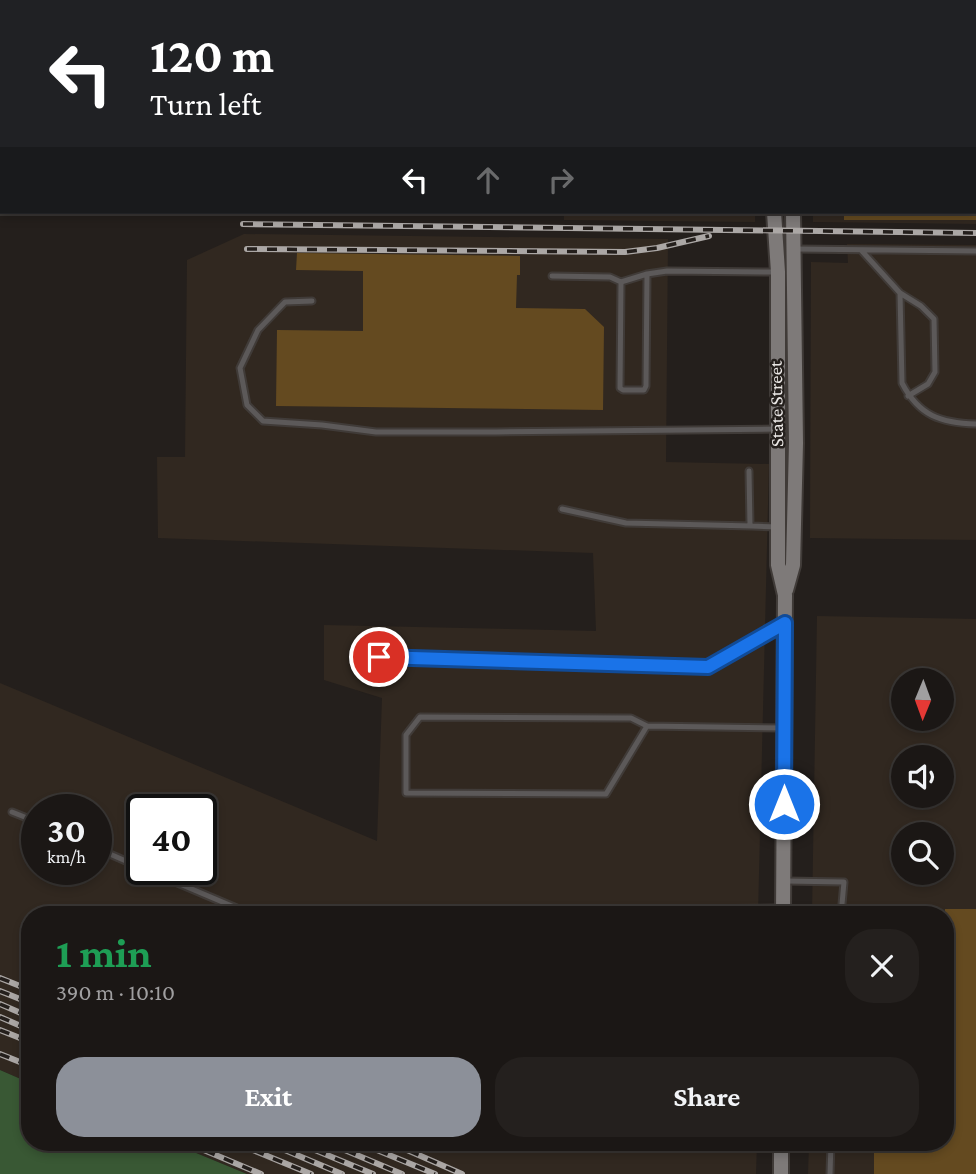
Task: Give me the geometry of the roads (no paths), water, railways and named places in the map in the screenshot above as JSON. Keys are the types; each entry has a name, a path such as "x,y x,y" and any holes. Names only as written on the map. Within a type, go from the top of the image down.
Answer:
{"street":[{"name":"State Street","path":"774,214 778,272 778,565 785,595 783,906"},
{"name":"State Street","path":"785,595 793,565 796,443 793,214"},
{"path":"781,1151 781,1174"}],"lane":[{"path":"793,249 976,251"},
{"path":"861,250 900,293 921,306 934,319 935,372 928,384 908,396"},
{"path":"552,276 610,277 621,282 667,271 778,272"},
{"path":"621,282 620,388 643,390 646,386 647,274"},
{"path":"900,293 902,383 908,396 924,412 957,423 976,424"},
{"path":"312,301 285,302 258,331 240,368 247,405 263,421 376,432 778,429"},
{"path":"749,471 749,521 752,526"},
{"path":"562,509 626,523 778,527"},
{"path":"379,657 708,667 785,623"},
{"path":"647,726 606,794 406,793 406,735 420,718 631,718 647,726 784,728"},
{"path":"12,812 21,816"},
{"path":"783,881 844,882 842,906"},
{"path":"182,885 232,906"},
{"path":"830,1174 831,1151"}],"railway":[{"path":"243,224 976,233"},
{"path":"247,249 625,252 709,236"},
{"path":"0,978 21,986"},
{"path":"0,991 21,999"},
{"path":"0,1004 21,1013"},
{"path":"0,1017 21,1026"},
{"path":"0,1030 21,1038"},
{"path":"0,1054 21,1062"},
{"path":"206,1151 261,1174"},
{"path":"255,1151 311,1174"},
{"path":"287,1151 342,1174"},
{"path":"317,1151 373,1174"},
{"path":"347,1151 402,1174"},
{"path":"379,1151 435,1174"},
{"path":"409,1151 462,1174"}]}
